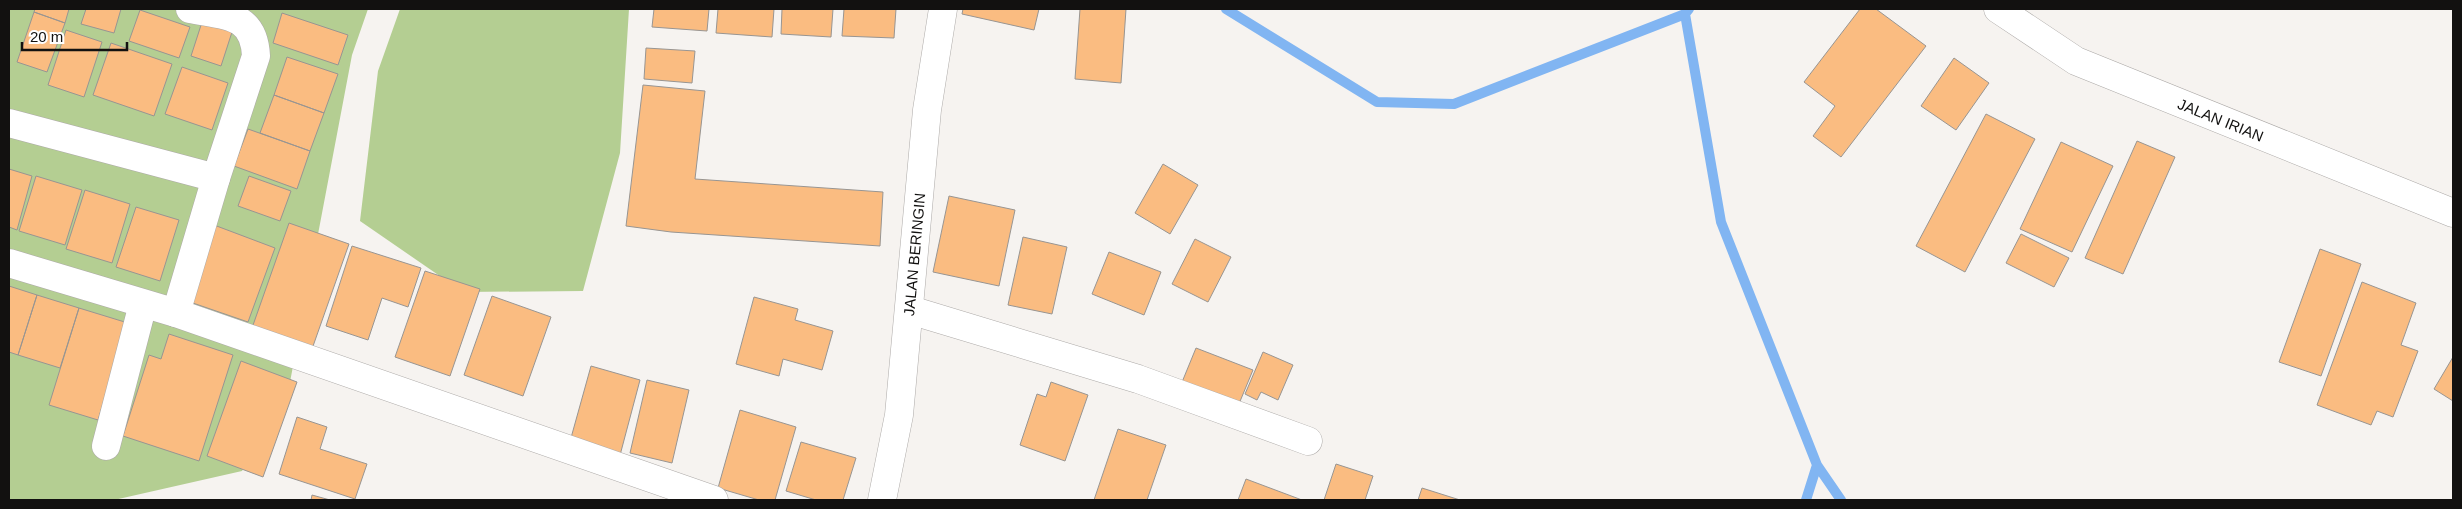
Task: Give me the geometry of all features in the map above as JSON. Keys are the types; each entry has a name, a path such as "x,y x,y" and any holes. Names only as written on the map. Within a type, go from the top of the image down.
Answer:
{"street":[{"path":"176,313 216,178 256,56 252,31 244,23 190,9"},
{"name":"JALAN BERINGIN","path":"882,500 900,415 927,110 942,9"},
{"name":"JALAN IRIAN","path":"1998,9 2076,61 2453,212"},
{"path":"9,123 216,178"},
{"path":"9,263 176,313 714,500"},
{"path":"106,446 143,304"},
{"path":"910,310 1138,379 1308,441"}],"green space":[{"path":"9,9 368,9 352,55 290,382 242,471 114,500 9,500"},
{"path":"400,9 629,9 620,153 583,291 463,292 360,221 378,71"}],"building":[{"path":"35,9 69,9 65,23 34,12"},
{"path":"86,9 121,9 114,33 81,24"},
{"path":"654,9 709,9 707,31 652,27"},
{"path":"718,9 774,9 772,37 716,33"},
{"path":"782,9 833,9 831,37 781,34"},
{"path":"844,9 896,9 894,38 842,36"},
{"path":"963,9 1039,9 1034,30 962,14"},
{"path":"1080,9 1126,9 1121,83 1075,79"},
{"path":"1860,9 1876,9 1926,46 1841,157 1813,136 1835,106 1804,82"},
{"path":"140,10 190,27 179,58 129,41"},
{"path":"34,12 65,23 47,72 17,62"},
{"path":"282,13 348,35 338,65 273,43"},
{"path":"203,19 233,29 221,66 191,56"},
{"path":"66,30 102,42 84,97 48,85"},
{"path":"111,43 172,64 154,116 93,95"},
{"path":"646,48 695,51 692,83 644,79"},
{"path":"287,57 338,74 324,113 274,95"},
{"path":"1954,58 1989,83 1956,130 1921,106"},
{"path":"182,67 228,83 212,130 165,114"},
{"path":"643,85 705,91 695,179 883,192 880,246 671,232 626,226"},
{"path":"274,95 324,113 310,151 260,133"},
{"path":"1986,114 2035,139 1965,272 1916,246"},
{"path":"248,129 310,151 297,189 234,166"},
{"path":"2137,141 2175,157 2123,274 2085,258"},
{"path":"2061,142 2113,166 2072,252 2020,229"},
{"path":"1163,164 1198,185 1170,234 1135,213"},
{"path":"9,169 32,176 17,230 9,227"},
{"path":"36,176 82,190 65,245 19,231"},
{"path":"249,176 291,191 280,221 238,206"},
{"path":"85,190 130,204 112,263 66,249"},
{"path":"949,196 1015,210 999,286 933,272"},
{"path":"136,207 179,220 160,281 116,267"},
{"path":"289,223 349,244 312,349 252,328"},
{"path":"214,225 275,248 248,322 187,301"},
{"path":"2021,234 2069,258 2054,287 2006,263"},
{"path":"1023,237 1067,247 1052,314 1008,305"},
{"path":"1195,239 1231,257 1208,302 1172,284"},
{"path":"352,246 421,268 408,307 382,298 368,340 326,326"},
{"path":"2320,249 2361,264 2321,376 2279,362"},
{"path":"1109,252 1161,272 1144,315 1092,294"},
{"path":"425,271 480,289 450,376 395,357"},
{"path":"2362,282 2416,303 2401,345 2418,351 2393,417 2377,411 2371,425 2317,405"},
{"path":"9,286 37,295 18,355 9,352"},
{"path":"37,295 79,308 60,368 18,355"},
{"path":"492,296 551,317 523,396 464,375"},
{"path":"754,297 798,309 795,320 833,331 822,370 783,359 779,376 736,364"},
{"path":"79,308 128,323 98,420 49,405"},
{"path":"169,334 233,355 199,461 123,436 149,355 161,359"},
{"path":"1196,348 1253,370 1236,411 1180,387"},
{"path":"1263,352 1293,365 1278,400 1261,392 1257,400 1245,394"},
{"path":"2453,357 2453,401 2434,389"},
{"path":"241,361 297,382 263,477 207,456"},
{"path":"591,366 640,380 619,459 569,445"},
{"path":"647,380 689,390 672,463 630,453"},
{"path":"1051,382 1088,395 1065,461 1020,445 1037,394 1046,397"},
{"path":"740,410 796,427 775,500 759,500 718,488"},
{"path":"297,417 327,427 320,449 367,464 355,499 279,474"},
{"path":"1118,429 1166,445 1147,500 1094,500"},
{"path":"801,442 856,458 843,500 816,500 786,491"},
{"path":"1336,464 1373,476 1365,500 1324,500"},
{"path":"1246,479 1302,500 1238,500"},
{"path":"1422,488 1460,500 1418,500"},
{"path":"312,495 330,500 311,500"}],"waterway":[{"path":"1226,9 1377,102 1454,104 1685,14 1689,9"},
{"path":"1685,14 1721,222 1817,465 1806,500"},
{"path":"1817,465 1841,500"}]}
